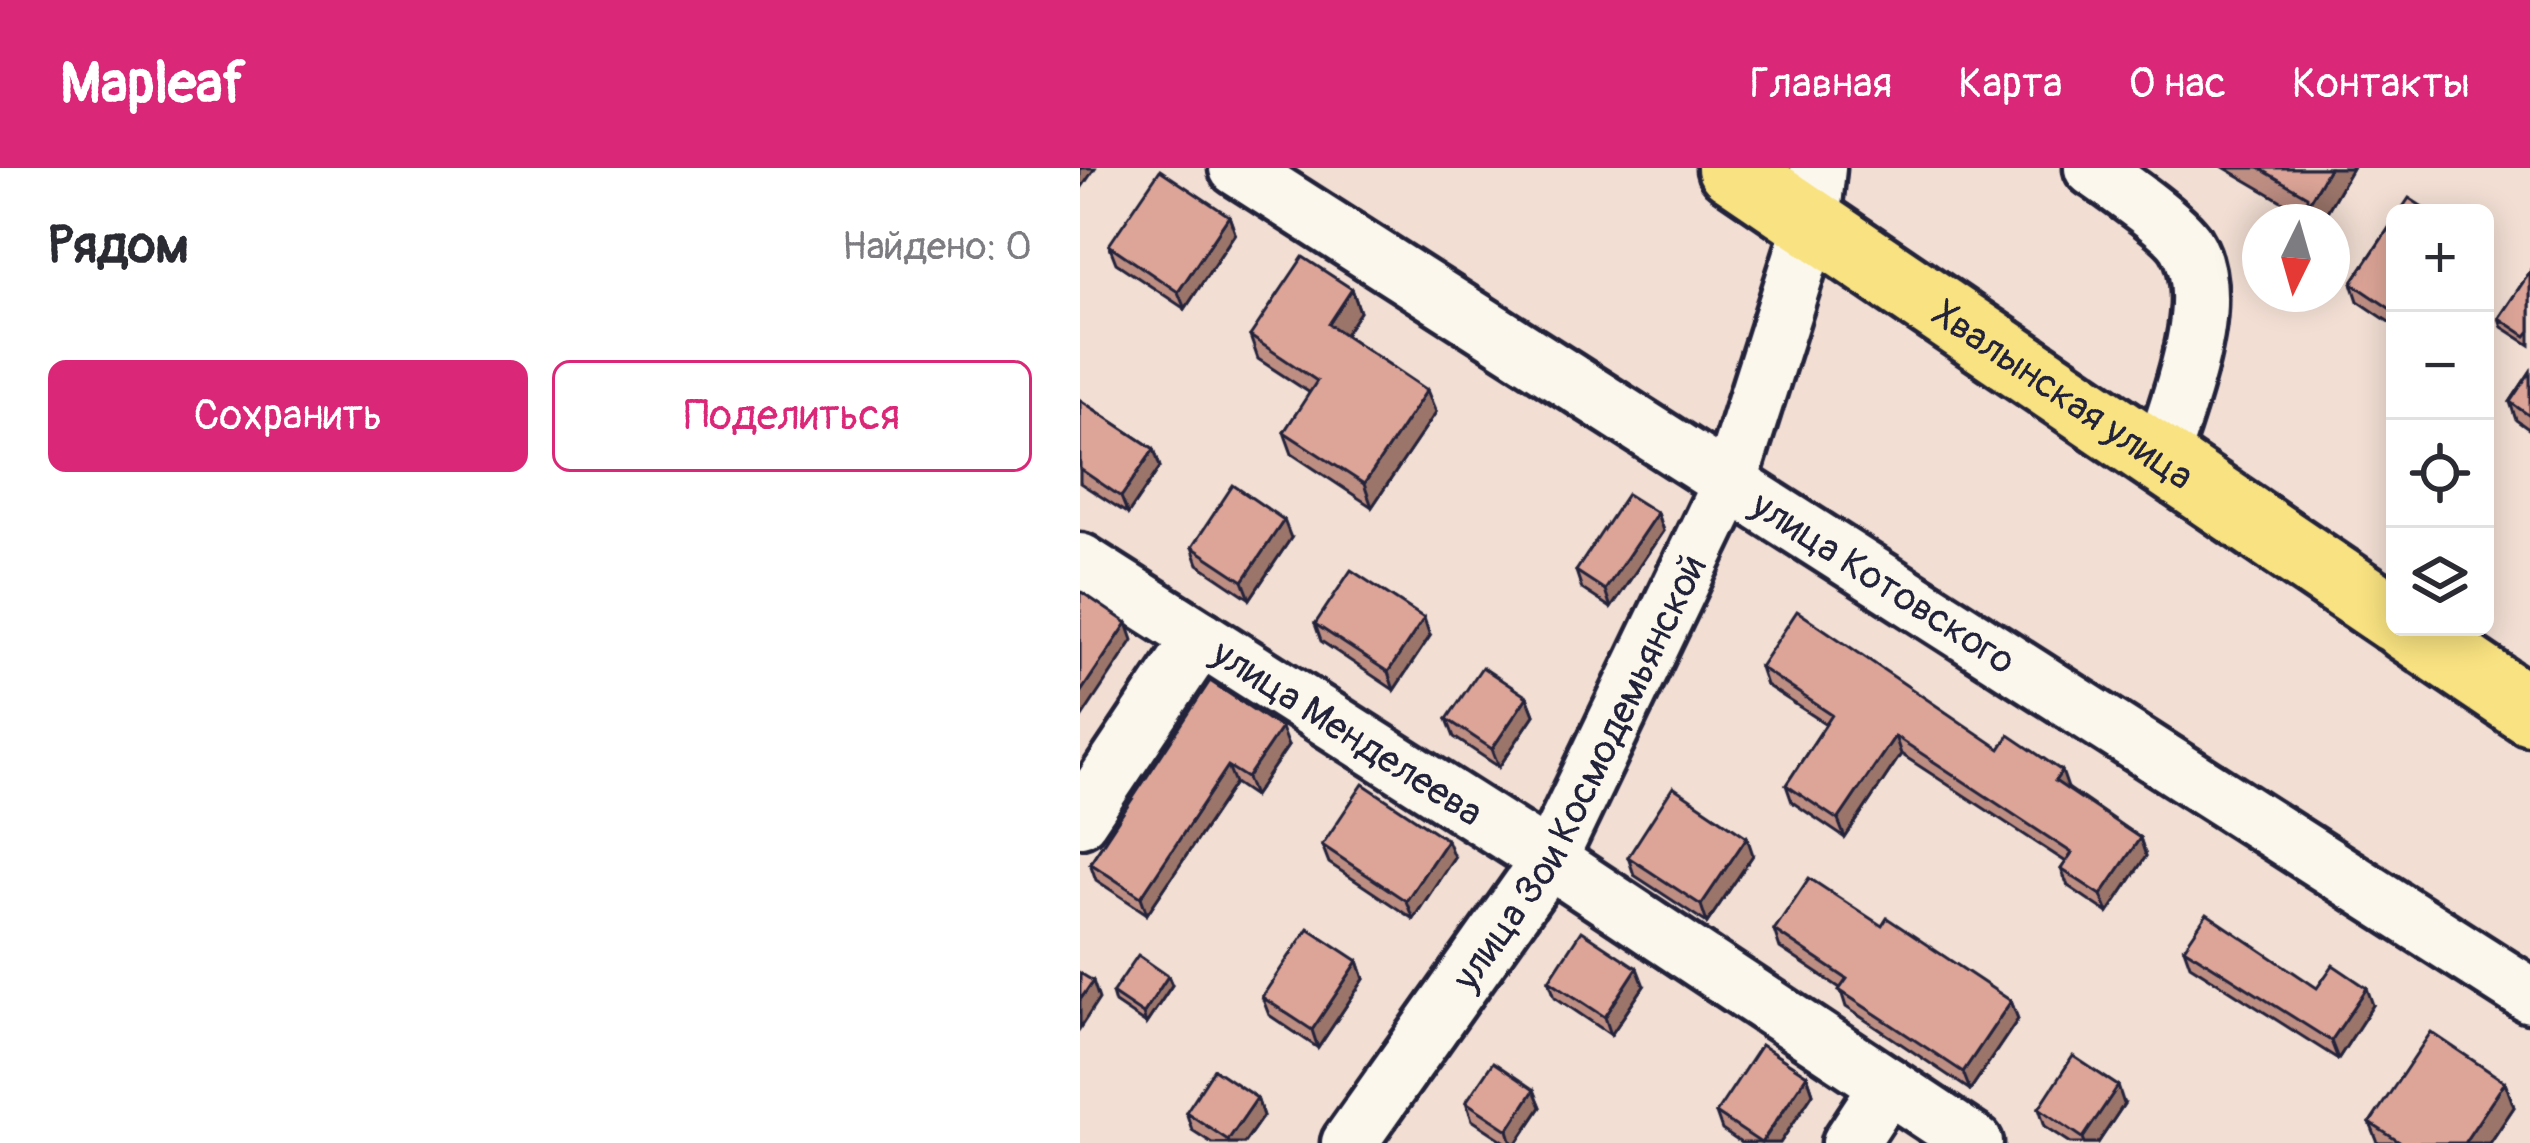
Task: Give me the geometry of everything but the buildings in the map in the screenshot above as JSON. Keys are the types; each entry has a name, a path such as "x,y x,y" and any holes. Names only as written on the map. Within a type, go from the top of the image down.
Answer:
{"main road":[{"name":"Хвалынская улица","path":"1731,168 1815,195 2160,460 2386,613"},
{"path":"2419,636 2530,711"}],"street":[{"name":"улица Котовского","path":"1237,168 2530,995"},
{"path":"2119,176 2186,244 2200,290 2195,346 2160,460"},
{"name":"улица Зои Космодемьянской","path":"1349,1143 1549,860 1729,484 1815,195"},
{"name":"улица Менделеева","path":"1080,561 1549,860 1976,1143"},
{"path":"1080,819 1201,638"},
{"path":"1850,1143 1888,1085"}]}
